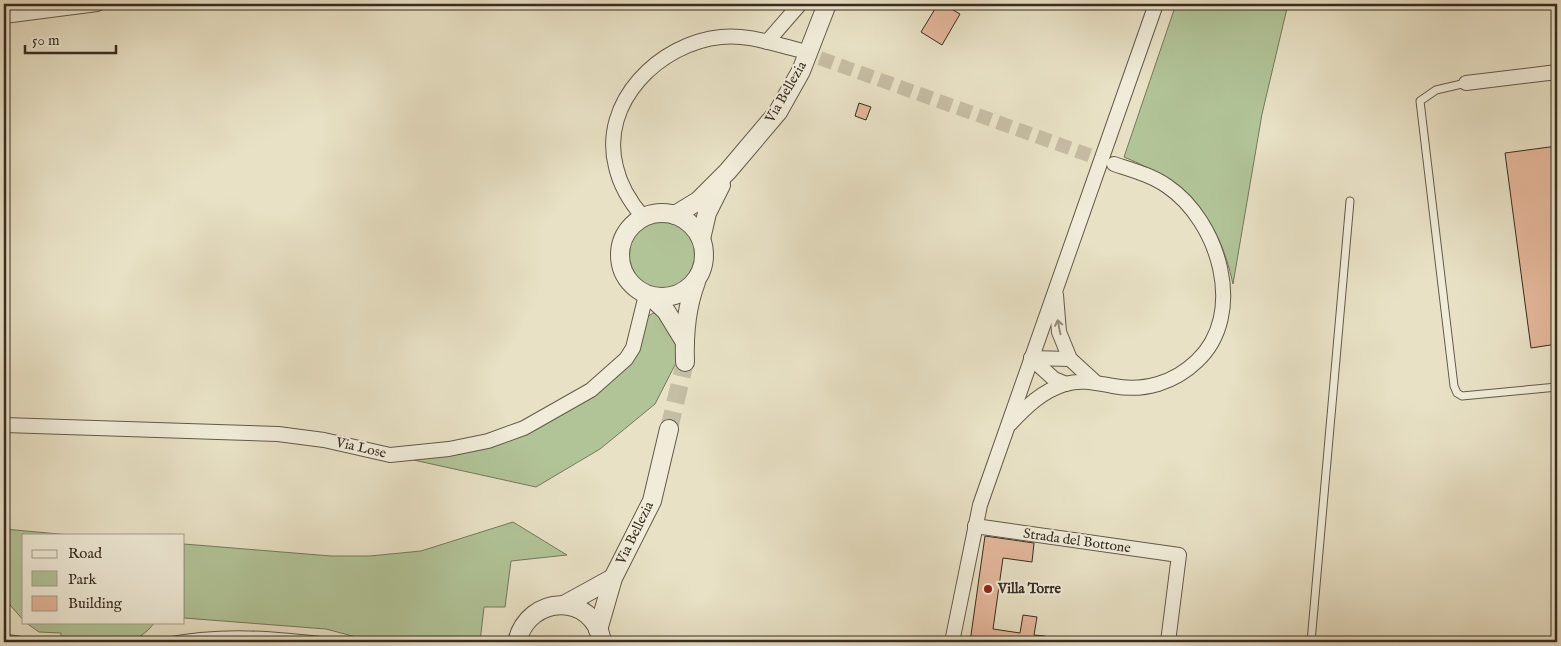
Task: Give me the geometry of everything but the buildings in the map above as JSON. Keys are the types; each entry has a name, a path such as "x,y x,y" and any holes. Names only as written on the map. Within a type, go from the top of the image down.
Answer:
{"street":[{"path":"4,16 97,4"},
{"path":"767,42 800,4"},
{"name":"Via Bellezia","path":"675,215 698,201 728,172 778,112 801,71 827,4"},
{"path":"952,642 980,505 1156,4"},
{"path":"642,217 626,194 615,167 616,126 628,94 650,68 676,50 692,43 721,37 767,42 800,50"},
{"path":"1466,83 1557,72"},
{"path":"1007,426 1031,402 1066,384 1094,381 1114,386 1137,388 1160,384 1179,375 1198,361 1212,343 1220,327 1224,309 1222,278 1215,248 1197,218 1168,186 1142,173 1114,164"},
{"name":"Via Bellezia","path":"685,362 688,303 702,268 704,251 701,239 707,213 728,172"},
{"path":"685,342 666,311 648,295 635,288 623,273 620,263 620,250 623,238 629,228 642,217 659,213 675,215 693,226 701,239"},
{"path":"648,295 671,297 681,293 696,280"},
{"path":"1055,289 1059,332 1070,358 1094,381"},
{"name":"Via Lose","path":"4,425 278,434 324,440 390,455 450,449 478,443 524,428 554,414 591,390 610,374 633,348 648,295"},
{"path":"1031,358 1070,358"},
{"path":"1031,358 1054,379 1066,384"},
{"name":"Via Bellezia","path":"600,636 612,578 652,501 669,429"},
{"name":"Strada del Bottone","path":"976,526 1179,555 1168,642"},
{"path":"564,605 612,578"},
{"path":"517,642 519,632 526,620 537,611 550,606 564,605 585,613 600,636"}],"lane":[{"path":"1466,83 1436,90 1420,101 1454,386 1457,393 1462,396 1557,387"},
{"path":"1311,642 1350,201"},
{"path":"163,642 224,633 333,642"},
{"path":"4,638 32,642"}],"green space":[{"path":"1176,4 1288,4 1262,114 1233,284 1227,260 1218,239 1209,220 1196,204 1166,178 1124,157"},
{"path":"662,213 678,216 692,225 701,239 704,255 701,271 692,285 678,294 662,297 646,294 632,285 623,271 620,255 623,239 632,225 646,216"},
{"path":"653,313 660,315 678,332 678,359 655,404 600,449 536,487 409,459 489,445 613,378 646,318"},
{"path":"513,522 567,555 511,561 505,607 484,607 480,642 364,642 356,637 326,629 185,618 185,544 331,556 370,556 421,551"},
{"path":"4,529 59,534 22,534 22,619 4,598"},
{"path":"28,624 153,624 141,636 123,642 61,637 61,633 39,632"}],"tunnel":[{"path":"800,51 1111,163"},
{"path":"669,429 685,362"}],"place":[{"name":"Villa Torre","path":"988,589"}]}
